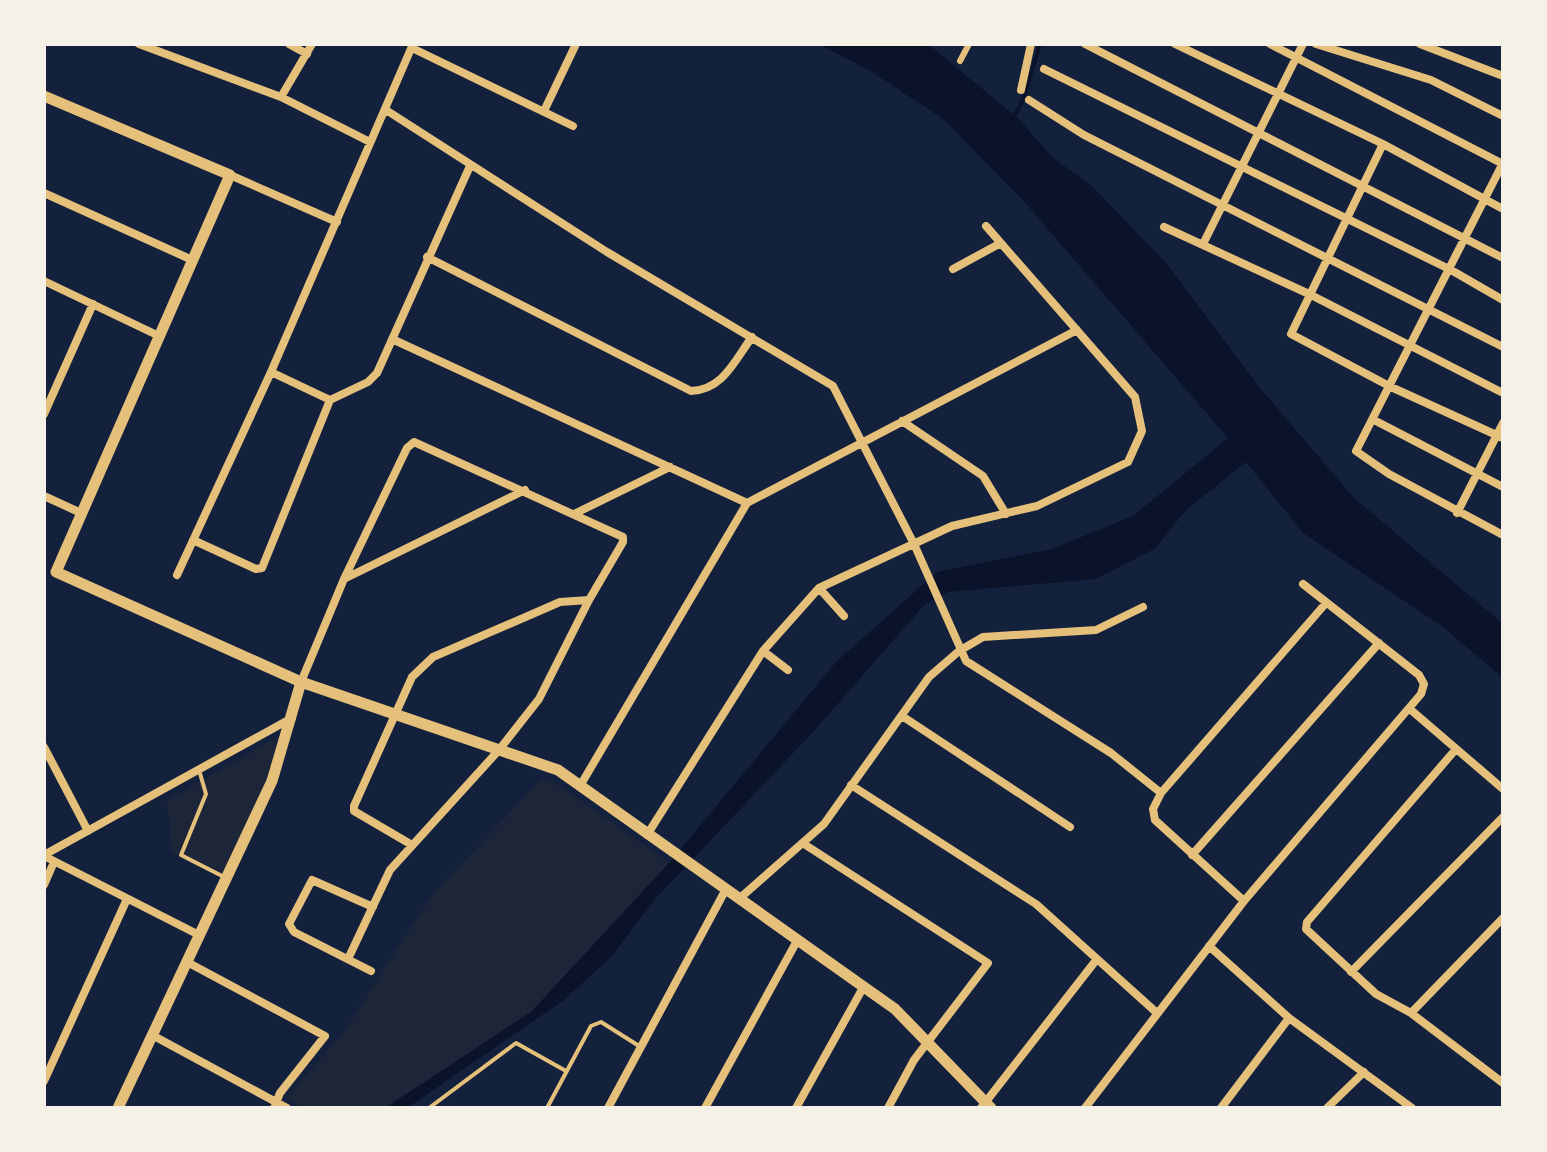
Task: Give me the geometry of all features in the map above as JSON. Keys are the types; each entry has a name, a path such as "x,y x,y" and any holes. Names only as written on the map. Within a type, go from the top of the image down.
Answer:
{"street":[{"path":"139,44 281,97 370,142"},
{"path":"289,44 307,54"},
{"path":"281,97 312,44"},
{"path":"544,111 576,44"},
{"path":"960,61 969,44"},
{"path":"1021,90 1031,44"},
{"path":"1085,44 1503,258"},
{"path":"1175,44 1383,144 1503,209"},
{"path":"1270,44 1503,164 1374,420 1357,447 1358,454 1457,513 1503,535"},
{"path":"1203,244 1303,44"},
{"path":"1316,44 1431,80 1503,116"},
{"path":"1420,44 1503,76"},
{"path":"177,575 271,372 412,46 573,126"},
{"path":"1044,69 1451,270 1503,300"},
{"path":"44,96 337,222"},
{"path":"1029,100 1084,135 1503,347"},
{"path":"386,110 607,252 833,386 914,544 954,641 966,661 1111,753 1161,793"},
{"path":"1383,144 1309,294 1292,336 1391,387 1500,436"},
{"path":"193,540 256,569 262,568 330,400 368,382 377,373 470,166"},
{"path":"56,572 190,259 230,175"},
{"path":"44,193 190,259"},
{"path":"647,836 763,651 819,588 952,526 1037,506 1128,462 1138,446 1142,419 1135,397 986,226"},
{"path":"1164,227 1309,294 1409,348 1503,393"},
{"path":"953,269 999,244"},
{"path":"427,257 691,391 705,391 720,383 752,337"},
{"path":"44,281 157,335"},
{"path":"44,411 93,304"},
{"path":"580,786 747,503 1077,330"},
{"path":"392,339 747,503"},
{"path":"271,372 330,400"},
{"path":"1374,420 1503,487"},
{"path":"902,421 983,476 1006,514"},
{"path":"1457,513 1476,473 1500,436 1503,423"},
{"path":"118,1108 272,781 301,682 344,579 407,448 414,442 576,513 623,537 623,542 589,600 539,699 499,750 390,870 348,959"},
{"path":"576,513 670,467"},
{"path":"344,579 525,490"},
{"path":"44,496 81,513"},
{"path":"44,567 301,682 558,770 895,1009 986,1106 1097,959"},
{"path":"1085,1108 1244,901 1411,710 1424,684 1419,675 1303,584"},
{"path":"819,588 844,616"},
{"path":"412,845 354,811 412,677 433,657 560,602 589,600"},
{"path":"1244,901 1152,816 1161,793 1326,603"},
{"path":"740,898 824,824 929,677 959,651 983,637 1096,630 1143,607"},
{"path":"1192,855 1379,643"},
{"path":"763,651 788,670"},
{"path":"1411,710 1503,789"},
{"path":"902,716 1070,827"},
{"path":"199,935 44,855 292,718"},
{"path":"44,747 88,831"},
{"path":"1456,749 1307,922 1306,929 1376,994 1411,1013 1503,1083"},
{"path":"851,785 1036,904 1157,1013"},
{"path":"1351,972 1503,817"},
{"path":"804,844 988,963 928,1042 888,1108"},
{"path":"44,885 54,862"},
{"path":"371,971 289,929 308,882 317,880 373,907"},
{"path":"608,1108 726,889"},
{"path":"44,1081 127,899"},
{"path":"1411,1013 1503,918"},
{"path":"705,1108 798,939"},
{"path":"1209,946 1289,1018 1412,1108"},
{"path":"187,962 325,1036 275,1105"},
{"path":"796,1108 864,986"},
{"path":"1221,1108 1289,1018"},
{"path":"152,1035 275,1105 287,1108"},
{"path":"1327,1108 1364,1072"}],"lane":[{"path":"198,769 206,790 181,855 226,878"},
{"path":"547,1108 596,1022 641,1047"},
{"path":"429,1108 516,1043 566,1071"}],"shaded area":[{"path":"818,44 928,44 1019,119 1053,158 1092,186 1167,264 1260,388 1353,497 1503,624 1503,678 1443,627 1303,533 1246,462 1185,511 1156,548 1096,579 948,592 925,604 815,730 656,898 612,956 564,1000 407,1108 385,1108 531,1012 669,863 836,662 937,572 1052,549 1133,516 1228,438 1021,198 943,119 869,70"},
{"path":"278,737 267,780 224,877 172,853 167,801"},
{"path":"541,779 559,785 669,863 531,1012 385,1108 303,1108 286,1098 344,1032 430,898"}],"waterway":[{"path":"1014,117 1023,100 1040,44"}]}
